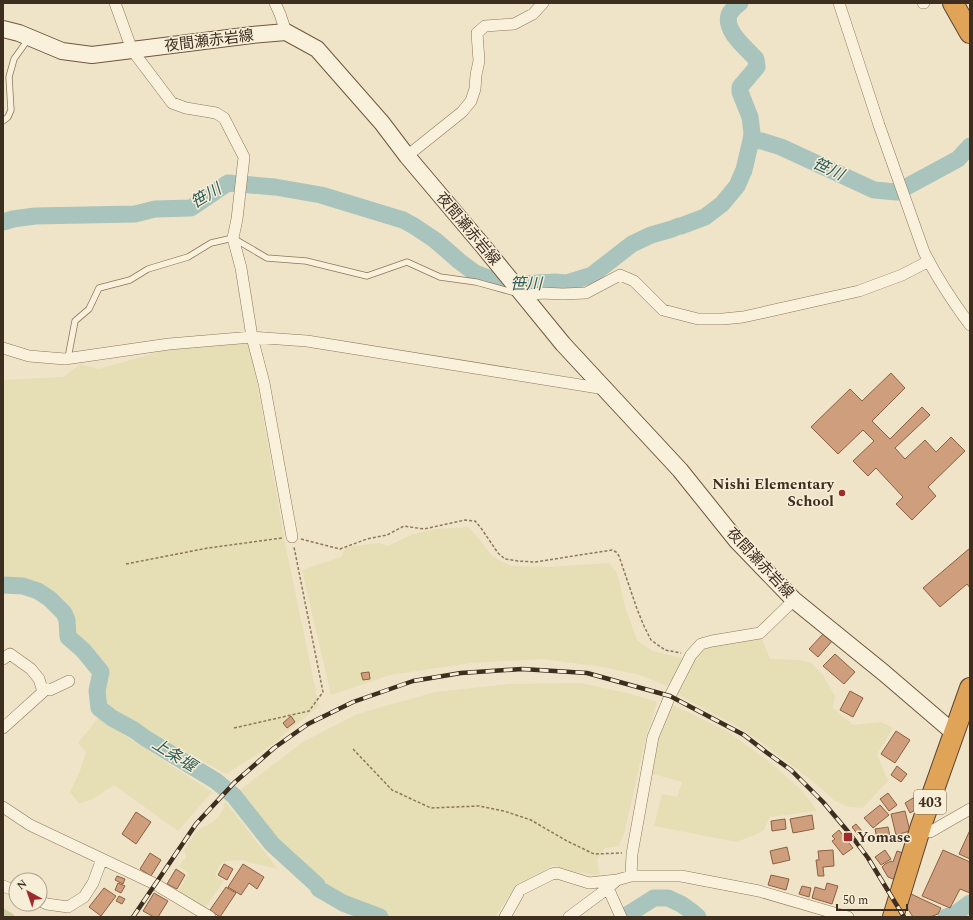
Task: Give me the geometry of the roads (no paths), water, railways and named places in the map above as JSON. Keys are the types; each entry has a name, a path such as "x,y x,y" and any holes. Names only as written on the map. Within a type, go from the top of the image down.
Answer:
{"highway":[{"path":"953,3 970,33"},
{"name":"403","path":"893,917 922,826 970,688"}],"main road":[{"name":"夜間瀬赤岩線","path":"3,29 19,33 62,51 92,55 286,32 317,49 382,124 563,344 680,470 737,541 794,600 884,673 954,733"}],"street":[{"path":"115,3 132,50 172,102 186,108 216,113 224,118 244,157 237,219 233,238 241,268 252,337 264,383 292,537"},
{"path":"275,3 286,32"},
{"path":"407,156 462,112 471,101 476,89 476,75 479,61 477,33 485,26 514,24 533,14 543,3"},
{"path":"839,3 879,125 919,238 929,261 955,304 970,325"},
{"path":"522,293 586,293 620,275 634,281 663,310 698,318 723,319 743,317 859,291 902,275 929,261"},
{"path":"3,348 29,356 68,358 169,344 252,337 307,341 606,389"},
{"path":"630,876 632,854 653,736 670,696 691,655 701,644 760,633 794,600"},
{"path":"3,659 10,654 31,669 39,679 43,692 3,728"},
{"path":"42,688 50,690 69,681"},
{"path":"3,807 30,824 156,884 204,916"},
{"path":"922,826 930,832 970,809"},
{"path":"48,904 68,907 84,897 93,883 102,859"},
{"path":"505,917 520,890 557,872 589,883 617,880 630,876 681,876 760,891 848,917"},
{"path":"569,917 617,880"},
{"path":"608,888 620,914"}],"lane":[{"path":"3,121 8,117 11,110 9,78 14,58 29,37"},
{"path":"68,358 75,321 89,309 99,288 130,280 148,269 188,256 211,243 233,238 267,258 306,261 367,276 407,262 440,277 476,282 522,293"}],"waterway":[{"name":"笹川","path":"3,222 35,216 135,214 155,209 191,208 228,183 275,187 321,195 403,220 435,240 475,273 505,285 555,282 566,283 592,275 632,244 651,235 705,217 722,204 737,186 744,170 752,133 750,117 740,92 740,87 757,67 756,59 737,39 728,21 732,10 740,3"},
{"name":"笹川","path":"751,140 762,141 781,147 874,190 897,192 958,159 970,146"},
{"name":"上条堰","path":"3,585 23,586 38,591 50,599 64,613 67,620 68,637 83,650 101,672 97,691 99,708 112,718 216,781 234,796 272,844 317,885 319,889 343,903 380,917"},
{"path":"624,917 654,898 668,898 681,904 698,917"},
{"path":"946,917 955,914 970,903"}],"railway":[{"path":"133,917 196,824 234,783 274,748 308,724 353,702 413,681 461,673 522,669 587,673 670,696 744,735 791,770 823,802 868,858 904,917"}],"place":[{"name":"Nishi Elementary School","path":"842,493"},
{"name":"Yomase","path":"848,837"}]}
